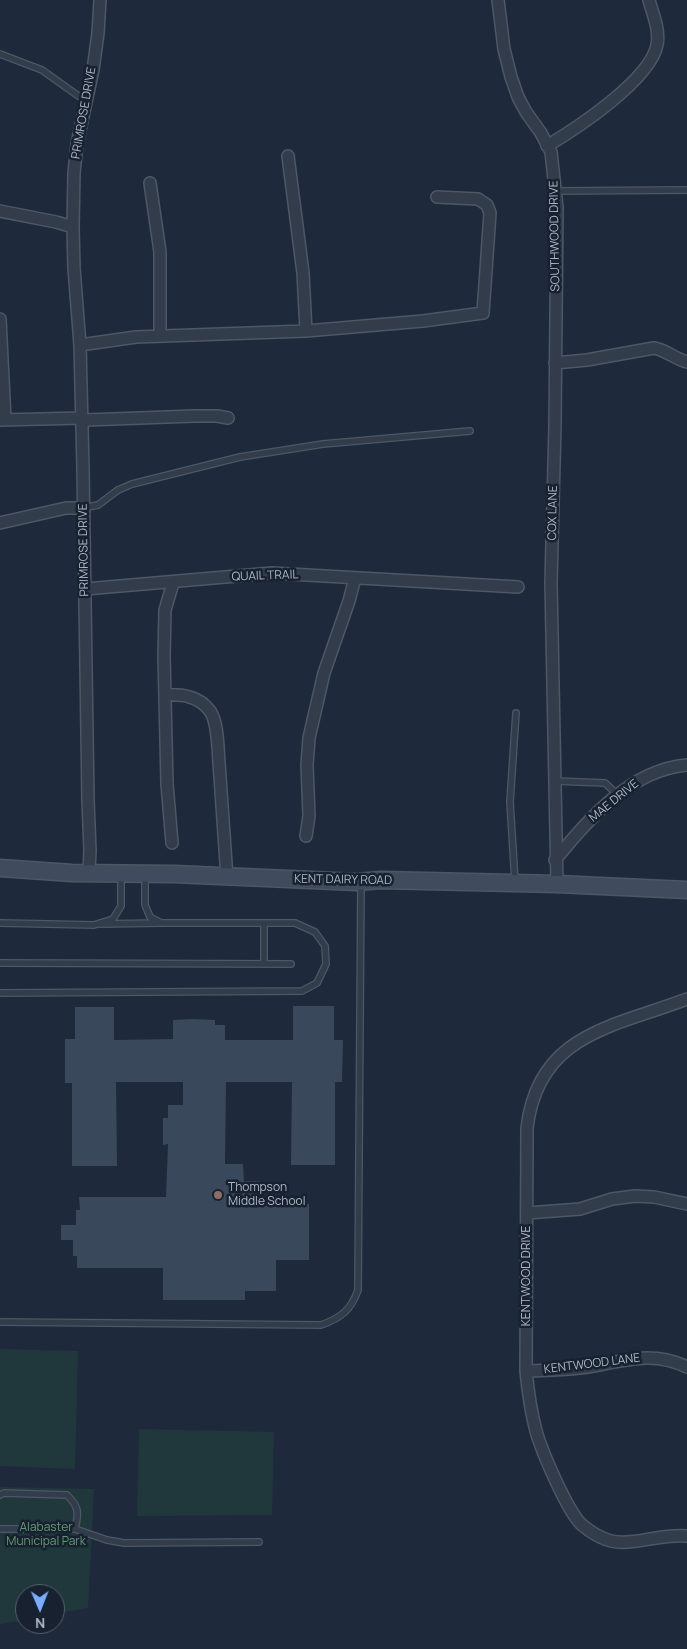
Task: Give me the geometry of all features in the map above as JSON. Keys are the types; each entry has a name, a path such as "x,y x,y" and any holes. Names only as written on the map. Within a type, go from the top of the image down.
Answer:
{"street":[{"name":"PRIMROSE DRIVE","path":"89,873 82,418 73,227 77,144 98,33 100,0"},
{"name":"SOUTHWOOD DRIVE","path":"498,0 504,49 511,77 518,97 551,152 557,207 555,363"},
{"path":"547,146 574,130 602,108 632,82 649,64 657,43 657,26 649,0"},
{"path":"288,156 303,274 306,332"},
{"path":"150,183 160,252 160,336"},
{"path":"80,345 136,337 306,332 424,321 483,313 490,213 487,205 478,199 437,197"},
{"path":"0,211 73,227"},
{"path":"0,318 3,420 82,418 86,420 209,416 228,418"},
{"path":"555,363 587,360 654,348 661,349 679,360 687,362"},
{"name":"COX LANE","path":"555,363 551,583 555,860"},
{"path":"0,523 66,508 83,508"},
{"name":"QUAIL TRAIL","path":"85,589 272,574 518,587"},
{"path":"306,836 309,816 308,738 324,673 355,578"},
{"path":"172,843 167,784 165,610 173,583"},
{"path":"165,695 180,695 194,698 205,705 213,716 217,741 227,878"},
{"name":"MAE DRIVE","path":"555,860 601,808 618,795 648,775 677,766 687,765"},
{"path":"555,860 557,884"},
{"name":"KENT DAIRY ROAD","path":"0,868 227,878 361,882 381,880 557,884 687,890"},
{"name":"KENTWOOD DRIVE","path":"687,999 590,1034 573,1044 552,1065 531,1101 527,1128 526,1371 537,1433 560,1488 580,1523 601,1538 617,1542 675,1535 687,1536"},
{"path":"527,1213 580,1210 612,1199 635,1196 654,1197 687,1204"},
{"name":"KENTWOOD LANE","path":"526,1371 562,1370 642,1357 679,1363 687,1367"}],"lane":[{"path":"0,54 42,70 86,100"},
{"path":"555,191 687,190"},
{"path":"83,508 98,505 118,490 132,484 240,456 324,444 470,431"},
{"path":"515,883 510,802 516,712"},
{"path":"554,781 605,783 618,795"},
{"path":"94,924 113,918 121,906 121,873"},
{"path":"145,874 145,905 150,916 161,923"},
{"path":"0,1322 321,1325 336,1320 354,1302 358,1290 361,882"},
{"path":"0,923 295,924 315,932 325,946 326,964 317,983 302,991 0,993"},
{"path":"264,923 264,964"},
{"path":"0,963 291,964"},
{"path":"0,1495 4,1493 67,1495 76,1504 78,1517 75,1529"},
{"path":"0,1529 75,1529 107,1540 124,1542 259,1542"}],"green space":[{"path":"0,1349 78,1351 75,1469 0,1466"},
{"path":"139,1429 274,1432 272,1515 137,1516"},
{"name":"Alabaster Municipal Park","path":"0,1487 94,1489 88,1608 65,1612 65,1584 15,1584 15,1622 0,1624"}],"building":[{"path":"293,1006 334,1006 334,1040 343,1040 342,1082 335,1082 335,1165 291,1165 292,1082 226,1082 225,1164 243,1164 244,1181 260,1181 260,1204 309,1204 309,1260 276,1260 276,1291 245,1291 245,1300 163,1300 163,1268 77,1268 77,1256 73,1256 73,1240 61,1240 61,1225 76,1225 76,1210 80,1210 79,1197 166,1197 168,1144 163,1145 163,1118 168,1118 168,1105 183,1105 183,1082 116,1082 117,1166 72,1166 72,1083 65,1083 65,1039 75,1039 75,1007 114,1007 114,1040 173,1039 173,1020 193,1019 215,1020 215,1025 225,1025 225,1040 293,1040"}],"place":[{"name":"Thompson Middle School","path":"218,1195"}]}
